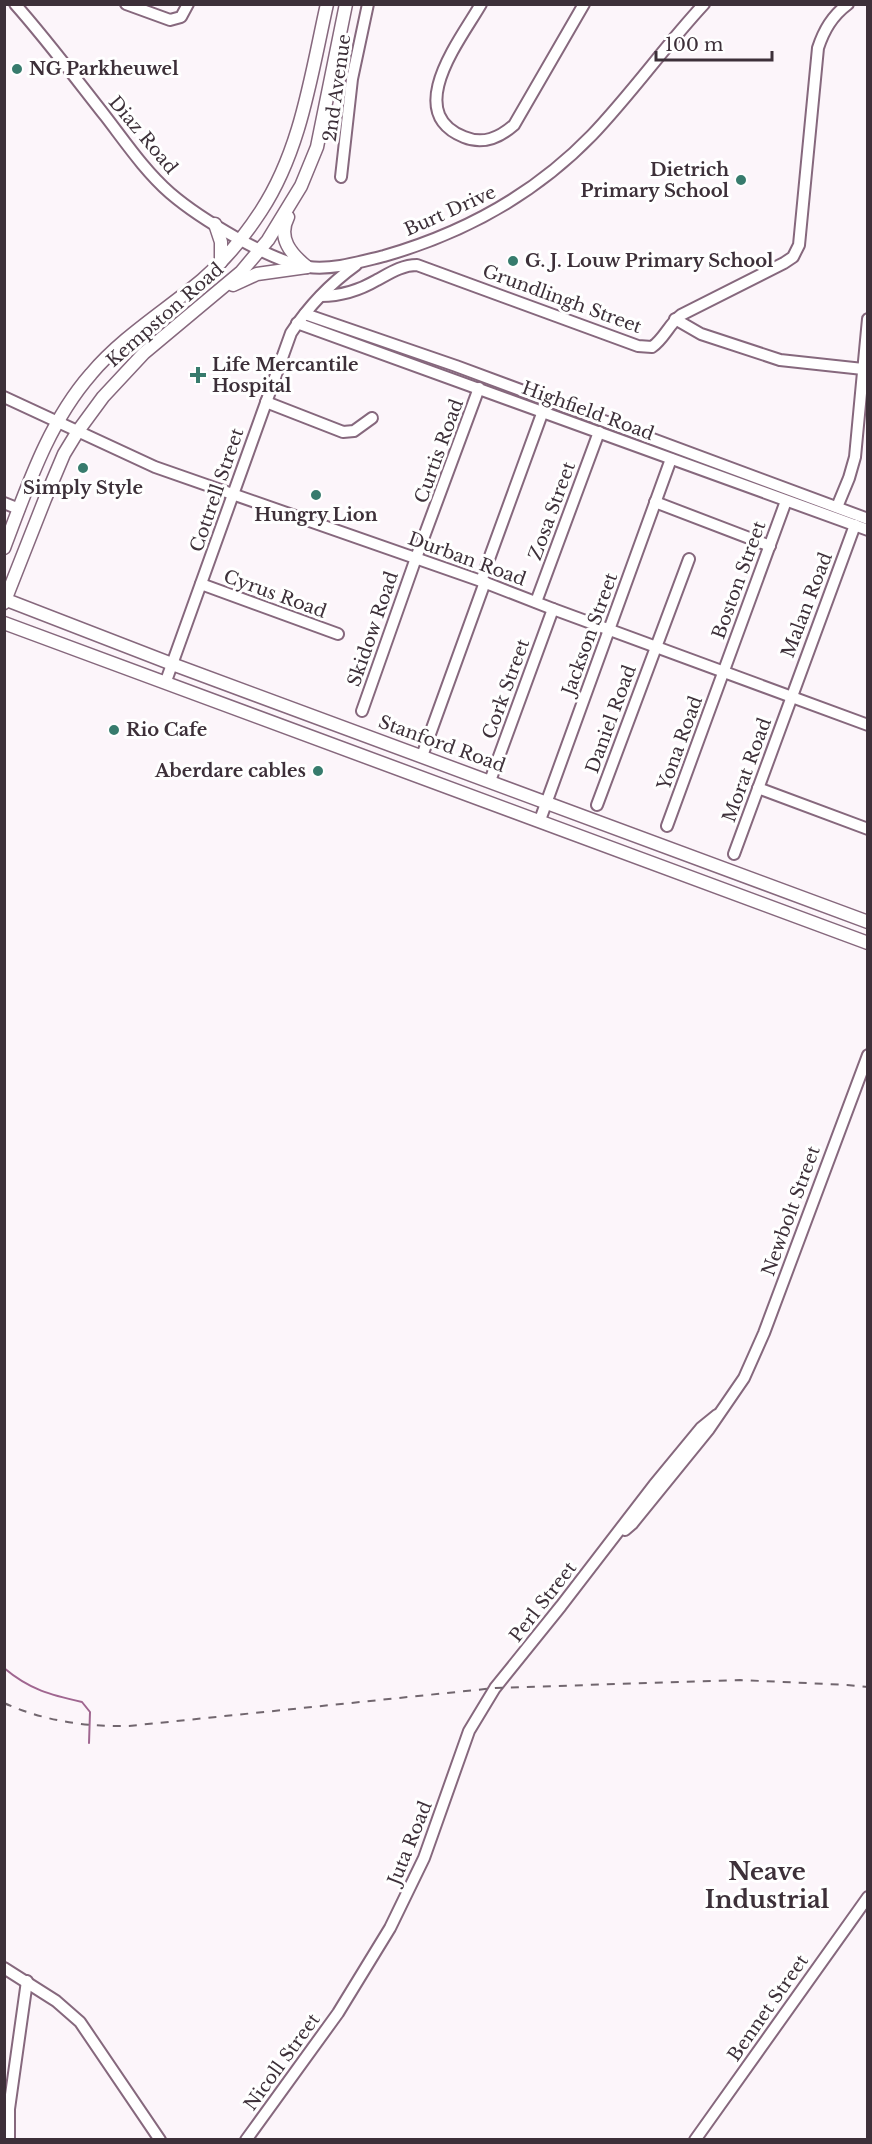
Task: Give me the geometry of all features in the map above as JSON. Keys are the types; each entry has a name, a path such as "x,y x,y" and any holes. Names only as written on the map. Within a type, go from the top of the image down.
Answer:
{"main road":[{"name":"Kempston Road","path":"4,548 57,421 78,389 111,353 221,262 241,239 275,188 290,153 302,114 327,4"},
{"path":"307,267 288,248 284,232 285,221 319,140 346,4"},
{"name":"Kempston Road","path":"5,600 64,454 78,431 132,364 232,281 261,250 301,186"},
{"path":"215,224 221,242 221,262"},
{"path":"215,295 257,274 307,267"},
{"name":"Stanford Road","path":"5,600 867,922"},
{"name":"Stanford Road","path":"4,623 166,681 867,943"}],"street":[{"name":"Diaz Road","path":"15,4 57,53 138,159 158,181 180,201 241,239"},
{"path":"126,4 170,20 181,17 188,4"},
{"name":"2nd Avenue","path":"341,177 352,79 368,4"},
{"path":"481,4 444,70 436,88 435,98 439,115 451,130 473,141 487,141 498,137 514,125 584,4"},
{"name":"Burt Drive","path":"241,239 288,262 307,267 332,267 358,263 406,249 454,232 489,215 534,186 593,134 704,4"},
{"name":"Grundlingh Street","path":"321,296 361,289 391,272 417,264 638,346 647,348 656,345 675,319 784,263 796,254 799,244 818,48 829,23 848,4"},
{"name":"Cottrell Street","path":"166,681 291,333 321,296 358,263"},
{"name":"Highfield Road","path":"305,314 456,366 867,519"},
{"path":"675,319 701,334 768,357 795,363 863,369"},
{"path":"837,507 855,457 867,319"},
{"name":"Highfield Road","path":"297,323 867,530"},
{"name":"Curtis Road","path":"416,558 479,388"},
{"name":"Durban Road","path":"4,397 156,467 483,581 867,725"},
{"path":"266,402 343,432 354,431 372,418"},
{"path":"422,756 543,411"},
{"name":"Zosa Street","path":"536,602 598,432"},
{"name":"Jackson Street","path":"540,820 671,459"},
{"name":"Boston Street","path":"723,671 786,501"},
{"path":"655,502 770,546"},
{"path":"4,503 19,509"},
{"name":"Malan Road","path":"791,696 855,525"},
{"name":"Skidow Road","path":"362,711 416,558"},
{"name":"Daniel Road","path":"597,805 689,559"},
{"name":"Cyrus Road","path":"201,585 338,634"},
{"name":"Cork Street","path":"490,781 554,609"},
{"name":"Yona Road","path":"667,826 723,671"},
{"name":"Morat Road","path":"734,854 791,696"},
{"path":"758,788 867,828"},
{"name":"Newbolt Street","path":"744,1378 764,1333 867,1055"},
{"name":"Perl Street","path":"495,1688 627,1519 701,1428 717,1415 744,1378"},
{"name":"Juta Road","path":"344,2004 390,1928 413,1883 469,1731 495,1688"},
{"name":"Bennet Street","path":"695,2139 867,1896"},
{"path":"4,1968 56,2001 80,2022 160,2139"},
{"path":"9,2139 6,2127 27,1981"},
{"name":"Nicoll Street","path":"246,2139 344,2004"}],"waterway":[{"path":"4,1668 23,1682 41,1691 82,1702 90,1712 89,1743"}],"railway":[{"path":"4,1703 65,1722 129,1726 495,1688 740,1680 868,1687"}],"place":[{"name":"NG Parkheuwel","path":"17,69"},
{"name":"Dietrich Primary School","path":"741,180"},
{"name":"G. J. Louw Primary School","path":"513,261"},
{"name":"Life Mercantile Hospital","path":"198,375"},
{"name":"Simply Style","path":"83,468"},
{"name":"Hungry Lion","path":"316,495"},
{"name":"Rio Cafe","path":"114,730"},
{"name":"Aberdare cables","path":"318,771"}],"district":[{"name":"Neave Industrial","path":"767,1885"}]}
